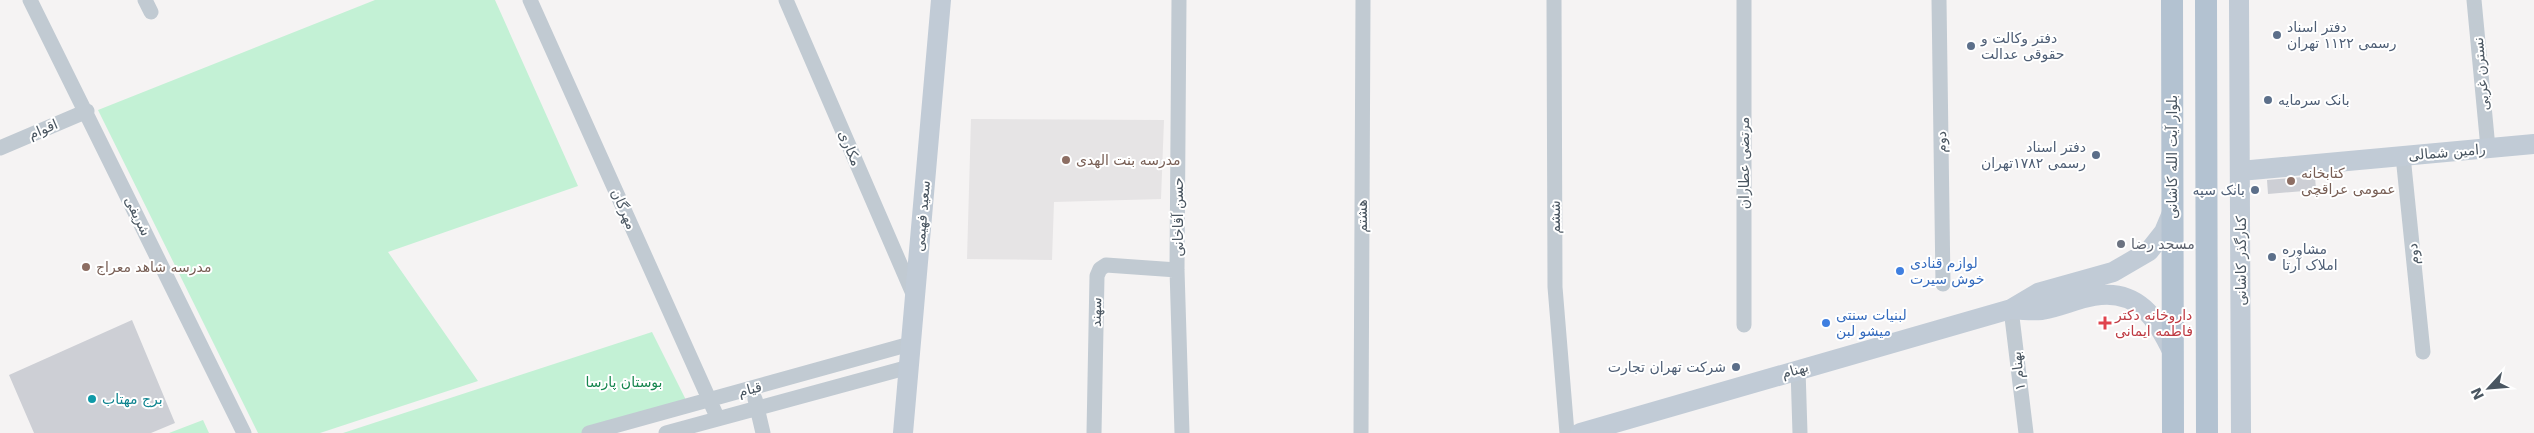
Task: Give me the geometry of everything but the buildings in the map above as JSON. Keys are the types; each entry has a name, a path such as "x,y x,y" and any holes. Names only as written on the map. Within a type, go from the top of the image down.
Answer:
{"main road":[{"name":"سعید فهیمی","path":"903,433 941,0"},
{"name":"بلوار آیت الله کاشانی","path":"2172,0 2173,433"},
{"path":"2206,0 2207,433"},
{"name":"کنارگذر کاشانی","path":"2240,0 2241,433"},
{"name":"رامین شمالی","path":"2240,170 2534,144"},
{"name":"بهنام","path":"1580,433 2011,309 2038,293 2113,272 2150,251 2164,232 2172,213"},
{"path":"2113,272 2126,274 2130,281 2128,289 2120,295"},
{"name":"بهنام","path":"2011,309 2040,310 2095,296 2120,295 2137,302 2149,312 2163,332 2174,353"}],"street":[{"name":"شریفی","path":"30,0 87,111 244,433"},
{"name":"مهرگان","path":"530,0 718,419"},
{"name":"مکاری","path":"786,0 914,296"},
{"name":"حسن آقاخانی","path":"1179,0 1177,270 1182,433"},
{"name":"هشتم","path":"1360,433 1363,0"},
{"name":"ششم","path":"1554,0 1555,287 1567,433"},
{"name":"مرتضی عطاران","path":"1744,0 1744,325"},
{"name":"دوم","path":"1939,0 1943,284"},
{"name":"نسترن غربی","path":"2474,0 2488,148"},
{"name":"اقوام","path":"0,148 87,111"},
{"name":"دوم","path":"2403,156 2423,352"},
{"name":"سهند","path":"1094,433 1097,276 1100,269 1106,265 1177,270"},
{"name":"بهنام ۱","path":"2011,309 2026,433"},
{"name":"قیام","path":"590,433 616,429 709,400 910,344"},
{"name":"قیام","path":"666,433 909,367"},
{"path":"1798,369 1800,433"},
{"path":"752,388 763,433"}],"shaded area":[{"name":"مدرسه بنت الهدی","path":"971,119 1164,120 1161,199 1054,202 1052,260 967,259"}],"green space":[{"path":"375,0 495,0 578,186 388,252 478,381 320,433 258,433 98,110"},
{"name":"بوستان پارسا","path":"652,332 688,404 583,433 343,433"},
{"path":"203,420 209,433 169,433"}],"place":[{"name":"دفتر اسناد رسمی ۱۱۲۲ تهران","path":"2277,35"},
{"name":"دفتر وکالت و حقوقی عدالت","path":"1971,46"},
{"name":"بانک سرمایه","path":"2268,100"},
{"name":"دفتر اسناد رسمی ۱۷۸۲تهران","path":"2096,155"},
{"name":"مدرسه بنت الهدی","path":"1066,160"},
{"name":"کتابخانه عمومی عراقچی","path":"2291,181"},
{"name":"بانک سپه","path":"2255,190"},
{"name":"مسجد رضا","path":"2121,244"},
{"name":"مشاوره املاک آرتا","path":"2272,257"},
{"name":"مدرسه شاهد معراج","path":"86,267"},
{"name":"لوازم قنادی خوش سیرت","path":"1900,271"},
{"name":"لبنیات سنتی میشو لبن","path":"1826,323"},
{"name":"داروخانه دکتر فاطمه ایمانی","path":"2105,323"},
{"name":"شرکت تهران تجارت","path":"1736,367"},
{"name":"برج مهتاب","path":"92,399"}]}
